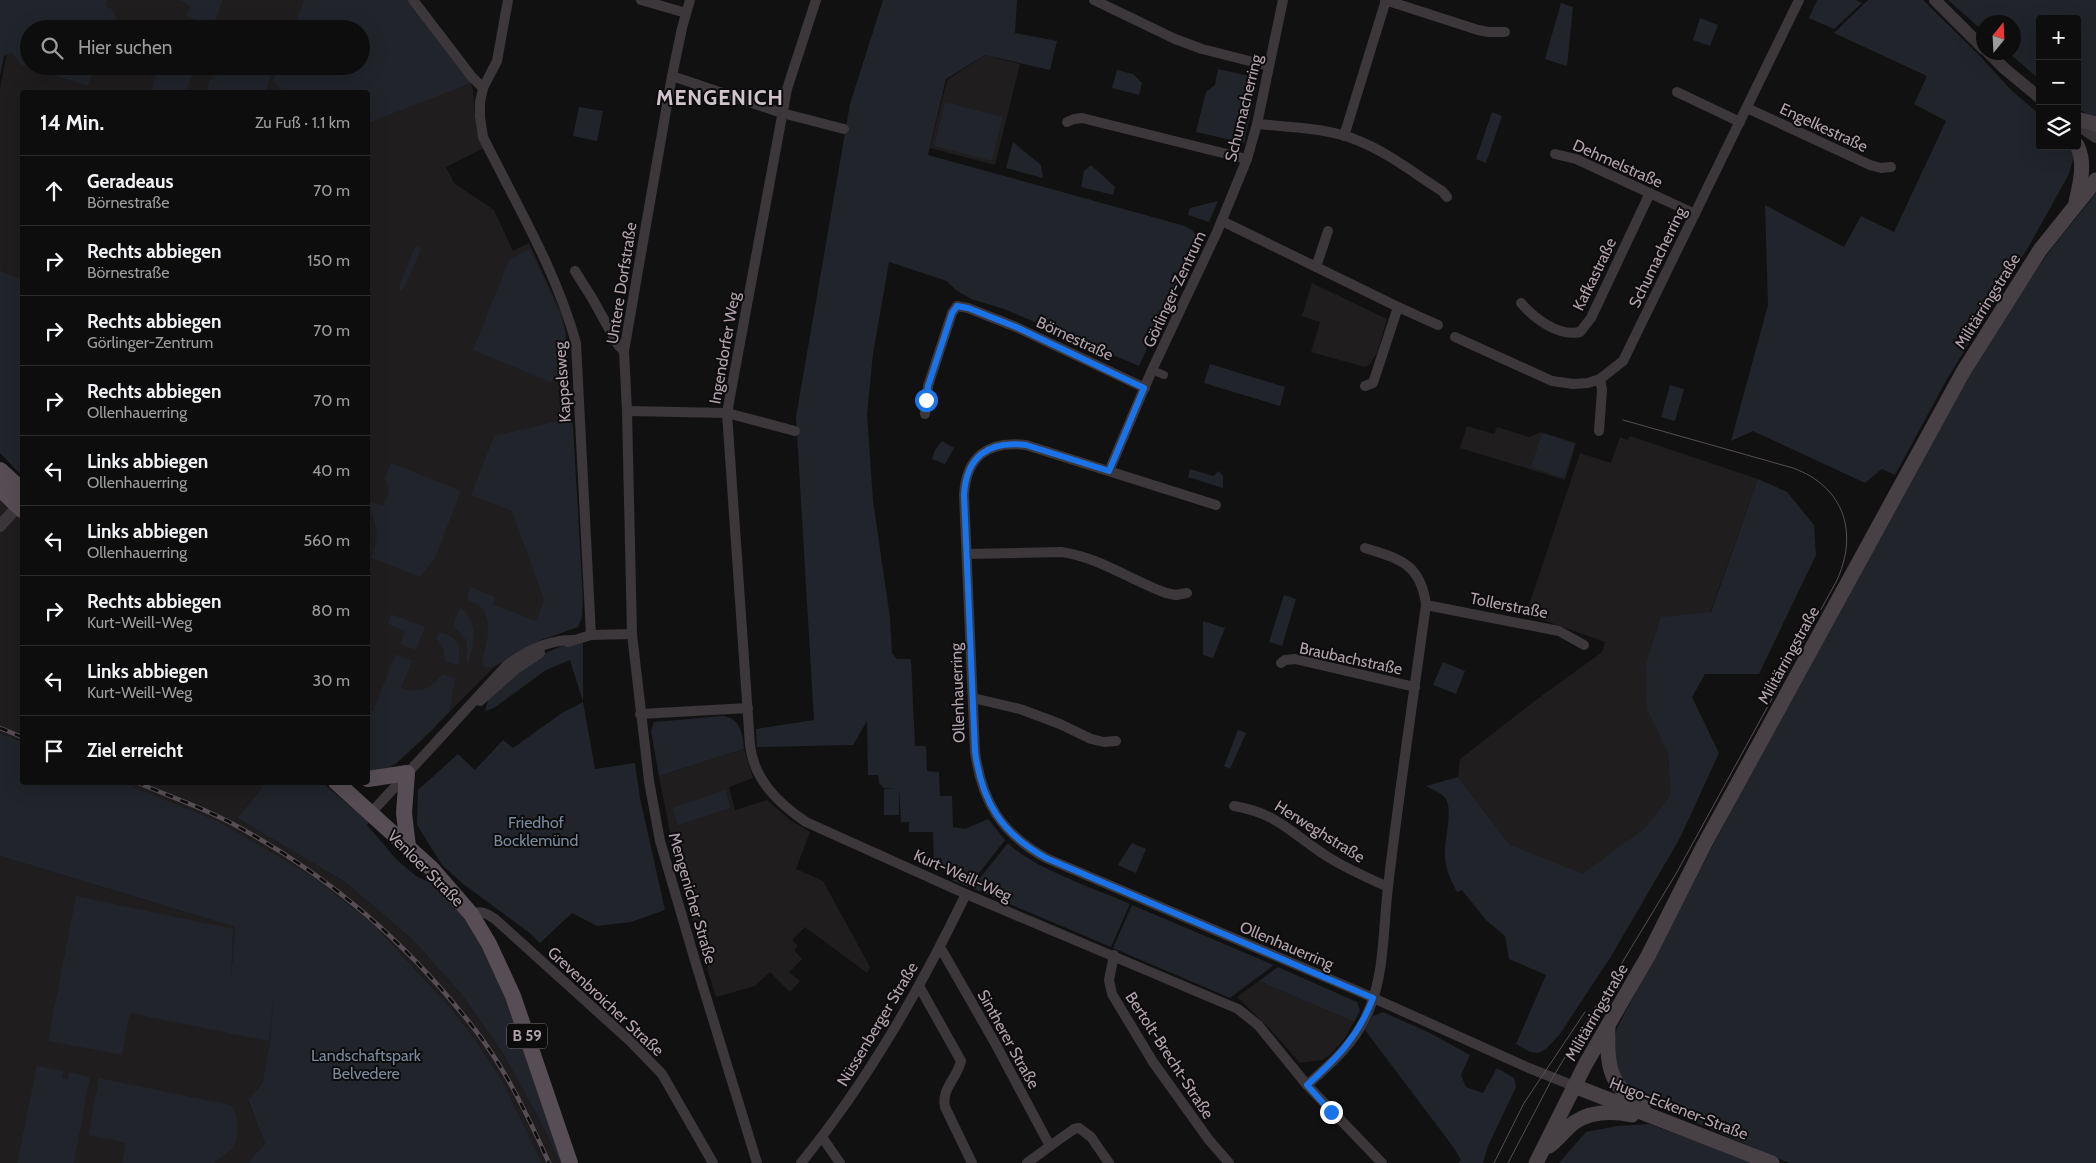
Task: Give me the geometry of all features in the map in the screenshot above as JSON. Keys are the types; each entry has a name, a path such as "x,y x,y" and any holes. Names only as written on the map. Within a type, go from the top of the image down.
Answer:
{"main road":[{"path":"2081,119 2096,124"},
{"path":"2076,203 2081,180 2081,157 2079,150"},
{"name":"Militärringstraße","path":"1540,1156 1574,1086 1648,956 1704,845 1962,372 2040,250 2096,180"},
{"path":"0,470 20,500"},
{"path":"0,489 20,501"},
{"path":"370,779 407,773 404,813 408,847"},
{"name":"Venloer Straße","path":"339,785 432,869 471,914 489,944 513,996 570,1163"},
{"path":"1608,1025 1607,1054 1612,1076 1620,1088 1637,1104 1663,1120"},
{"name":"Hugo-Eckener-Straße","path":"1574,1086 1772,1163"},
{"path":"1540,1156 1576,1122 1590,1115 1619,1112 1663,1120"}],"street":[{"path":"413,0 472,78 483,88 497,61 508,0"},
{"path":"641,0 686,13"},
{"name":"Untere Dorfstraße","path":"632,634 628,411 624,351 672,76 690,0"},
{"name":"Ingendorfer Weg","path":"748,708 727,413 787,88 816,0"},
{"path":"1094,0 1202,50 1270,66"},
{"name":"Schumacherring","path":"1222,221 1247,159 1257,124 1283,0"},
{"path":"1344,136 1386,0 1478,30 1494,33 1505,32"},
{"name":"Schumacherring","path":"1456,337 1552,381 1573,384 1588,383 1600,379 1623,361 1799,0"},
{"path":"1935,0 1976,40"},
{"path":"1996,60 2036,95"},
{"path":"672,76 782,113 844,129"},
{"name":"Kappelsweg","path":"483,88 480,102 480,117 483,136 547,266 569,318 576,343 592,635"},
{"path":"1677,92 1740,122"},
{"name":"Engelkestraße","path":"1747,108 1870,165 1881,168 1891,167"},
{"path":"1068,122 1082,118 1247,159"},
{"path":"1257,124 1344,136 1375,148 1442,191 1447,197"},
{"path":"2081,127 2096,137"},
{"name":"Dehmelstraße","path":"1555,154 1576,159 1695,214"},
{"name":"Kafkastraße","path":"1521,303 1540,322 1566,333 1580,332 1591,318 1650,193"},
{"path":"1222,221 1398,307 1438,324"},
{"name":"Görlinger-Zentrum","path":"1109,471 1152,370 1222,221"},
{"path":"1316,267 1328,231"},
{"path":"575,272 618,345 624,351"},
{"name":"Börnestraße","path":"925,414 928,386 952,313 957,306 968,308 1016,327 1144,388"},
{"path":"1365,386 1373,383 1398,307"},
{"name":"Görlinger-Zentrum","path":"1152,370 1164,375"},
{"path":"1599,431 1602,390 1600,379"},
{"path":"628,411 727,413 795,431"},
{"name":"Ollenhauerring","path":"1216,505 1026,445 1004,444 992,447 975,460 965,481 966,554 975,752 978,776 984,794 998,818 1020,842 1046,858 1373,998 1512,1061 1574,1086"},
{"path":"0,526 20,503"},
{"path":"1307,1085 1338,1057 1350,1042 1363,1022 1378,981 1388,887 1426,605 1419,578 1404,561 1365,548"},
{"path":"966,554 1061,552 1074,554 1090,558 1154,588 1176,595 1187,593"},
{"name":"Tollerstraße","path":"1426,605 1559,631 1584,645"},
{"path":"370,814 472,705 483,700 507,677 534,656 572,640 592,635 632,634"},
{"name":"Mengenicher Straße","path":"632,634 649,783 666,866 757,1163"},
{"name":"Braubachstraße","path":"1281,663 1286,660 1295,659 1415,687"},
{"path":"973,698 1020,708 1091,739 1104,742 1116,741"},
{"path":"640,714 748,708"},
{"name":"Kurt-Weill-Weg","path":"748,708 751,751 756,769 767,788 785,808 806,822 966,894 1238,1009 1258,1025 1307,1085 1382,1163"},
{"name":"Herweghstraße","path":"1234,806 1260,811 1275,818 1322,853 1388,887"},
{"name":"Nüssenberger Straße","path":"800,1163 822,1137 872,1066 919,986 966,894"},
{"name":"Grevenbroicher Straße","path":"471,914 484,912 495,919 630,1041 662,1074 713,1163"},
{"name":"Sintherer Straße","path":"940,947 995,1042 1050,1146"},
{"name":"Bertolt-Brecht-Straße","path":"1114,955 1109,980 1112,994 1180,1101 1208,1140 1229,1163"},
{"path":"919,986 961,1062 943,1098 945,1107 972,1163"},
{"path":"1027,1163 1074,1128 1079,1128 1091,1137 1109,1163"},
{"path":"822,1137 840,1163"}],"shaded area":[{"path":"25,0 408,0 471,83 473,90 476,127 484,148 446,167 454,183 494,210 513,251 529,243 561,312 566,332 582,617 578,627 541,640 495,666 397,763 386,770 370,769 370,90 20,90 20,464 0,439 0,88 7,52"},
{"path":"985,55 1020,64 995,165 930,148 947,80"},
{"path":"1312,283 1387,319 1377,353 1370,364 1365,367 1311,352 1320,322 1302,316"},
{"path":"1467,426 1494,434 1497,427 1529,437 1541,432 1576,443 1565,480 1460,448"},
{"path":"1630,436 1758,479 1671,722 1713,759 1595,880 1523,862 1458,777 1460,759 1602,652 1605,642 1526,614 1580,453 1611,463 1620,437 1628,440"},
{"path":"0,495 20,512 20,741 0,733"},
{"path":"744,749 753,778 729,787 735,810 767,800 790,820 810,832 796,869 823,881 870,967 867,973 805,927 792,940 798,946 794,950 802,959 789,972 800,981 790,992 770,972 755,986 716,997 688,906 670,833 659,776"},
{"path":"127,785 264,785 237,818 345,882 412,939 462,995 502,1052 537,1115 560,1163 542,1163 502,1080 477,1042 450,1007 375,926"},
{"path":"0,856 235,927 231,978 275,990 270,1042 262,1084 248,1101 265,1144 247,1163 0,1163"},
{"path":"1259,981 1354,1022 1345,1038 1330,1055 1322,1060 1300,1063 1271,1030 1237,997"}],"green space":[{"path":"0,0 107,0 105,6 113,10 115,20 20,20 20,64 12,52 4,56 0,76"},
{"path":"180,0 223,0 215,20 195,20 186,16 190,6"},
{"path":"304,0 408,0 471,83 370,122 370,90 281,90 273,81 275,75 370,75 370,20 296,20"},
{"path":"883,0 1017,0 1015,33 1057,41 1050,70 985,55 946,79 928,155 1185,226 1193,231 1197,239 1139,366 1004,309 971,299 956,290 947,281 889,262 873,354 867,414 873,500 890,618 892,653 897,659 911,659 915,746 926,746 927,771 939,772 940,796 952,796 953,827 965,829 988,819 1005,840 968,887 953,881 950,871 934,863 933,832 909,832 909,822 901,822 899,788 899,815 884,815 884,789 894,788 884,788 879,783 878,775 868,775 867,721 853,745 757,747 756,729 814,720 796,417 850,104"},
{"path":"1817,0 1856,0 1862,3 1834,29 1809,18"},
{"path":"1868,0 1923,0 1976,52 1976,60 1984,60 2011,90 2036,112 2036,150 2072,150 2074,155 2069,174 2029,246 1947,379 1895,475 1882,469 1865,483 1753,431 1731,441 1768,305 1765,205 1844,247 1861,216 1894,232 1946,121 1914,104 1927,76 1834,33"},
{"path":"1948,0 2096,0 2096,117 2081,110 2081,15 2036,15 2036,77 2017,60 2021,60 2021,15 1976,15 1976,25"},
{"path":"1561,3 1573,7 1567,66 1545,59"},
{"path":"1700,18 1718,25 1710,46 1693,40"},
{"path":"1218,69 1258,78 1244,143 1196,132 1206,92 1215,85"},
{"path":"1117,70 1133,74 1142,83 1139,95 1112,88"},
{"path":"53,75 92,75 88,86"},
{"path":"157,75 193,75 187,90 151,90"},
{"path":"217,75 272,75 266,90 207,90 210,80"},
{"path":"945,102 1003,117 992,161 934,146"},
{"path":"579,107 603,111 597,141 573,136"},
{"path":"1492,112 1502,116 1486,163 1476,159"},
{"path":"1013,142 1041,165 1043,178 1006,168"},
{"path":"1091,165 1115,187 1113,195 1081,187 1084,171"},
{"path":"2096,193 2096,1163 1789,1163 1646,1101 1619,1078 1611,1051 1617,1028 1771,735 1946,413 2009,310 2048,253"},
{"path":"1218,201 1209,222 1188,215 1190,208"},
{"path":"418,246 421,249 405,287 400,291 399,286 415,247"},
{"path":"530,249 560,313 565,332 569,374 550,382 473,350 509,260"},
{"path":"0,271 20,279 20,474 0,453"},
{"path":"1210,364 1285,387 1280,406 1204,383"},
{"path":"1670,385 1684,389 1675,421 1661,417"},
{"path":"571,418 583,599 582,617 578,627 541,640 495,666 486,668 482,662 488,632 487,618 479,605 468,600 467,596 471,587 495,597 493,604 536,621 544,600 512,511 471,495 494,436"},
{"path":"1542,433 1575,444 1564,478 1531,467"},
{"path":"942,441 954,448 945,464 932,459 935,450"},
{"path":"391,463 461,491 435,558 421,576 371,558 376,539 376,527 370,505 371,502 383,506 389,492 385,478"},
{"path":"1190,469 1213,476 1219,471 1223,476 1223,488 1188,477"},
{"path":"1758,479 1787,492 1814,525 1816,555 1759,674 1705,674 1692,697 1719,753 1680,838 1610,958 1560,1034 1546,1049 1538,1053 1530,1052 1516,1044 1546,975 1509,959 1505,936 1486,920 1462,890 1457,892 1445,860 1448,805 1442,795 1426,786 1458,777 1510,845 1583,874 1645,828 1671,795 1668,753 1647,709 1646,664 1661,617 1711,612"},
{"path":"1284,595 1296,599 1282,646 1269,642"},
{"path":"460,608 470,620 474,635 472,651 467,665 467,641 453,625"},
{"path":"391,614 425,627 416,650 400,644 405,631 388,624"},
{"path":"1203,621 1225,628 1213,658 1203,655"},
{"path":"439,632 451,636 458,643 460,652 458,665 445,661 443,648 436,638"},
{"path":"583,642 583,702 570,660 546,670 494,708 485,711 489,697 539,656 562,646"},
{"path":"396,654 412,661 401,688 419,690 434,683 442,674 455,679 450,710 432,730 396,763 370,773 370,710 373,711"},
{"path":"1443,662 1465,671 1456,694 1433,685"},
{"name":"Friedhof Bocklemünd","path":"583,702 595,769 635,763 640,798 665,910 631,922 597,926 572,913 540,943 531,934 463,884 442,865 417,825 418,790 458,754 475,770 503,740 513,748 562,713"},
{"path":"729,717 737,723 743,738 744,749 659,776 651,731 654,722"},
{"path":"1238,730 1246,733 1230,769 1224,766"},
{"name":"Landschaftspark Belvedere","path":"0,733 20,741 20,785 128,785 217,821 312,876 375,926 450,1007 477,1042 502,1080 542,1163 247,1163 265,1144 248,1100 262,1084 270,1042 274,990 269,1041 130,1013 122,1055 48,1041 76,896 233,929 231,978 235,927 0,856"},
{"path":"264,785 325,785 369,822 367,825 397,860 416,876 440,887 467,922 493,966 537,1081 565,1163 560,1163 537,1115 502,1052 462,995 412,939 345,882 237,818"},
{"path":"725,790 731,808 678,825 672,808"},
{"path":"1008,843 1032,861 1048,869 1130,904 1111,947 972,888"},
{"path":"1132,843 1146,849 1136,873 1118,865"},
{"path":"1132,905 1274,965 1230,998 1113,948"},
{"path":"1278,967 1357,1002 1360,1010 1354,1022 1259,981"},
{"path":"1383,1012 1430,1033 1470,1055 1461,1075 1466,1087 1483,1093 1497,1068 1514,1078 1516,1087 1488,1146 1483,1163 1458,1163 1461,1160 1454,1148 1365,1030 1373,1016"},
{"path":"37,1066 63,1071 62,1078 68,1079 69,1072 90,1077 74,1163 17,1163"},
{"path":"99,1078 231,1105 236,1115 238,1126 236,1142 229,1151 214,1163 122,1163 126,1143 88,1135"},
{"path":"1649,1124 1756,1163 1559,1163 1586,1132 1617,1126"}],"tram line":[{"path":"1508,1163 1553,1077 1677,872 1836,582 1843,564 1846,547 1846,530 1843,514 1836,500 1825,487 1811,476 1793,468 1623,420"},
{"path":"1494,1163 1524,1103 1585,1012"}],"railway":[{"path":"0,728 20,736"},
{"path":"143,785 209,812 269,844 335,889 395,941 450,999 487,1046 516,1095 549,1163"}],"district":[{"name":"MENGENICH","path":"720,98"}],"route":[{"path":"926,400 928,386 952,313 957,306 968,308 1016,327 1144,388 1109,471 1026,445 1013,443 992,447 983,452 970,469 965,481 964,495 975,752 978,776 984,794 993,810 1013,836 1046,858 1373,998 1363,1022 1350,1042 1338,1057 1307,1085 1331,1112"}]}
